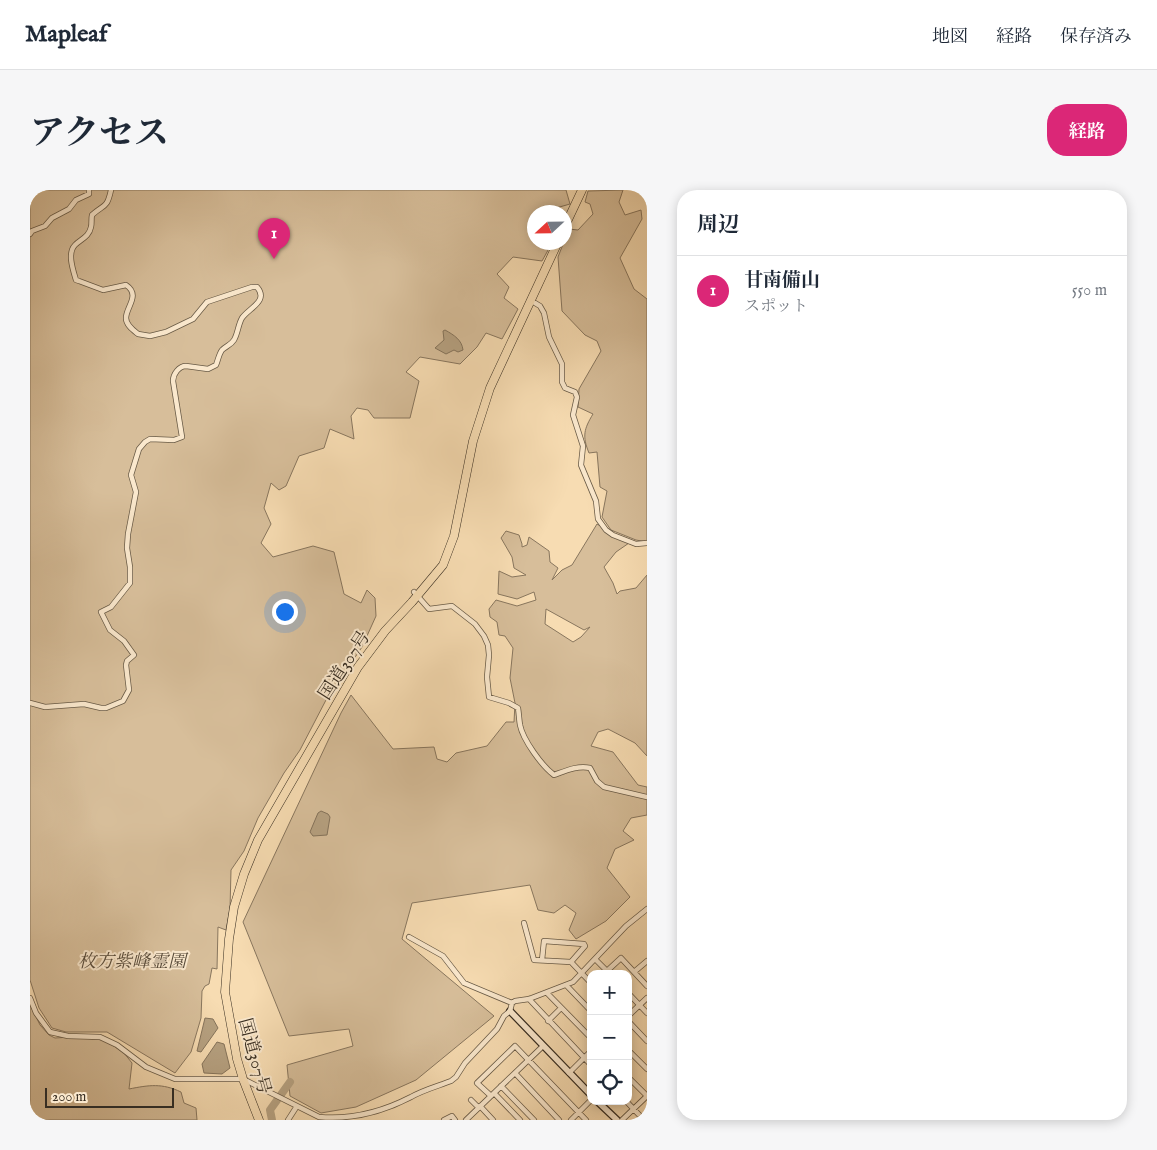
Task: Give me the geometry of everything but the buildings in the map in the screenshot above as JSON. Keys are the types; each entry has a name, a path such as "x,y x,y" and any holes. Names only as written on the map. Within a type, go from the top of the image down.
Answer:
{"highway":[{"path":"572,211 582,190"},
{"name":"国道307号","path":"259,1120 243,1079 225,992 229,939 234,907 244,874 258,840 358,667 415,594 443,565 454,536 473,441 490,388 554,250"}],"street":[{"path":"30,234 32,231 45,226 52,218 69,209 76,200 88,194 89,190"},
{"path":"30,703 45,707 84,704 101,708 123,701 126,697 129,685 126,665 127,660 134,655 124,641 110,630 101,612 111,607 130,583 127,548 136,492 131,474 139,449 144,442 150,439 174,440 182,437 173,378 183,366 208,369 216,365 220,352 233,343 243,317 258,303 261,295 257,287 252,287 208,302 200,309 197,316 187,323 166,332 147,336 138,334 126,321 126,316 132,303 130,287 126,285 104,290 76,280 71,260 73,246 88,234 92,215 106,206 111,190"},
{"path":"535,304 540,306 544,313 549,336 562,364 562,382 565,388 575,392 577,397 573,408 574,422 583,446 582,465 596,501 598,519 606,530 613,535 636,544 647,543"},
{"path":"415,594 429,609 444,606 456,607 481,631 488,644 487,677 489,697 518,708 520,727 535,755 549,771 554,775 581,767 590,768 597,781 604,787 647,797"},
{"path":"408,937 443,956 464,983 512,1003 529,1000 567,986 581,974 626,926 647,909"},
{"path":"524,923 534,960 571,962 587,980"},
{"path":"542,960 544,941 584,944 585,946 571,962"},
{"path":"611,970 620,958 632,970"},
{"path":"595,959 607,970"},
{"path":"647,961 634,972 647,986"},
{"path":"567,986 587,1007"},
{"path":"547,993 587,1034"},
{"path":"632,997 647,1013"},
{"path":"30,998 43,1024 54,1034 100,1037 117,1045 146,1067 175,1079 243,1079 297,1106 318,1119 328,1120 345,1120 373,1116 411,1097 451,1081 497,1029 504,1016 510,1011 512,1003"},
{"path":"629,1015 647,998"},
{"path":"529,1000 587,1061"},
{"path":"548,1021 561,1008"},
{"path":"510,1011 587,1091"},
{"path":"632,1026 647,1041"},
{"path":"520,1120 477,1083 515,1046 586,1120"},
{"path":"466,1120 543,1046"},
{"path":"632,1054 647,1069"},
{"path":"569,1072 587,1055"},
{"path":"515,1073 559,1120"},
{"path":"622,1120 647,1096 632,1081"},
{"path":"501,1086 534,1120"},
{"path":"470,1100 493,1120"},
{"path":"571,1120 587,1104"},
{"path":"601,1105 617,1120"},
{"path":"630,1105 644,1120"},
{"path":"288,1120 297,1106"},
{"path":"444,1120 452,1116 455,1120"}],"green space":[{"name":"枚方紫峰霊園","path":"30,190 566,190 570,204 527,205 527,250 548,250 542,261 513,257 497,274 509,287 504,298 518,309 502,339 486,333 477,347 460,364 420,357 406,372 419,381 410,418 374,418 368,410 357,408 351,416 354,439 330,429 324,448 299,456 286,486 279,490 271,483 264,508 271,524 261,543 273,557 313,546 334,552 344,594 361,603 367,590 375,598 376,616 362,647 326,700 300,750 284,773 258,818 244,851 231,870 230,909 226,930 218,927 217,969 212,968 209,984 202,991 201,1018 191,1052 175,1073 107,1032 66,1032 52,1028 39,1008 30,980"},
{"path":"623,190 619,202 625,215 641,210 642,219 620,258 634,289 647,299 647,542 636,540 611,530 602,517 607,491 600,487 597,452 589,453 585,442 586,428 593,414 578,407 579,389 601,351 597,341 585,335 562,311 558,257 561,250 572,250 572,229 578,230 593,214 590,204 585,202 588,191"},
{"path":"597,524 629,543 616,552 604,567 617,594 620,591 636,588 647,575 647,756 635,743 608,729 598,732 591,746 613,752 638,785 647,787 647,815 631,818 623,831 634,840 615,849 607,868 630,897 606,921 576,939 569,930 576,913 565,905 554,913 538,910 530,885 412,903 402,939 494,1016 416,1080 356,1107 321,1113 290,1096 287,1065 353,1046 349,1029 289,1036 243,922 351,695 393,749 434,747 437,759 447,762 456,753 487,746 506,722 514,722 515,703 510,678 513,648 505,636 499,635 497,622 490,617 489,609 496,600 517,606 536,600 534,592 517,599 498,594 499,571 512,577 526,575 514,568 512,557 501,538 506,531 519,535 522,547 527,545 529,537 549,551 550,562 558,568 552,580 562,570 572,565","holes":["546,609 584,630 590,627 581,637 573,642 545,624"]},
{"path":"30,1004 40,1025 49,1035 55,1038 71,1037 105,1040 124,1053 132,1063 129,1089 155,1086 168,1087 181,1092 184,1103 196,1108 197,1120 30,1120"}],"shaded area":[{"path":"445,330 459,341 463,350 458,352 454,350 446,354 435,348 444,340 443,331"},
{"path":"321,811 330,817 327,835 313,836 310,832 318,813"},
{"path":"205,1018 213,1019 218,1028 201,1052 197,1051"},
{"path":"217,1042 224,1044 230,1068 222,1074 204,1073 202,1064"}],"waterway":[{"path":"272,1120 270,1110 290,1082"}],"place":[{"name":"甘南備山","path":"274,259"}]}
